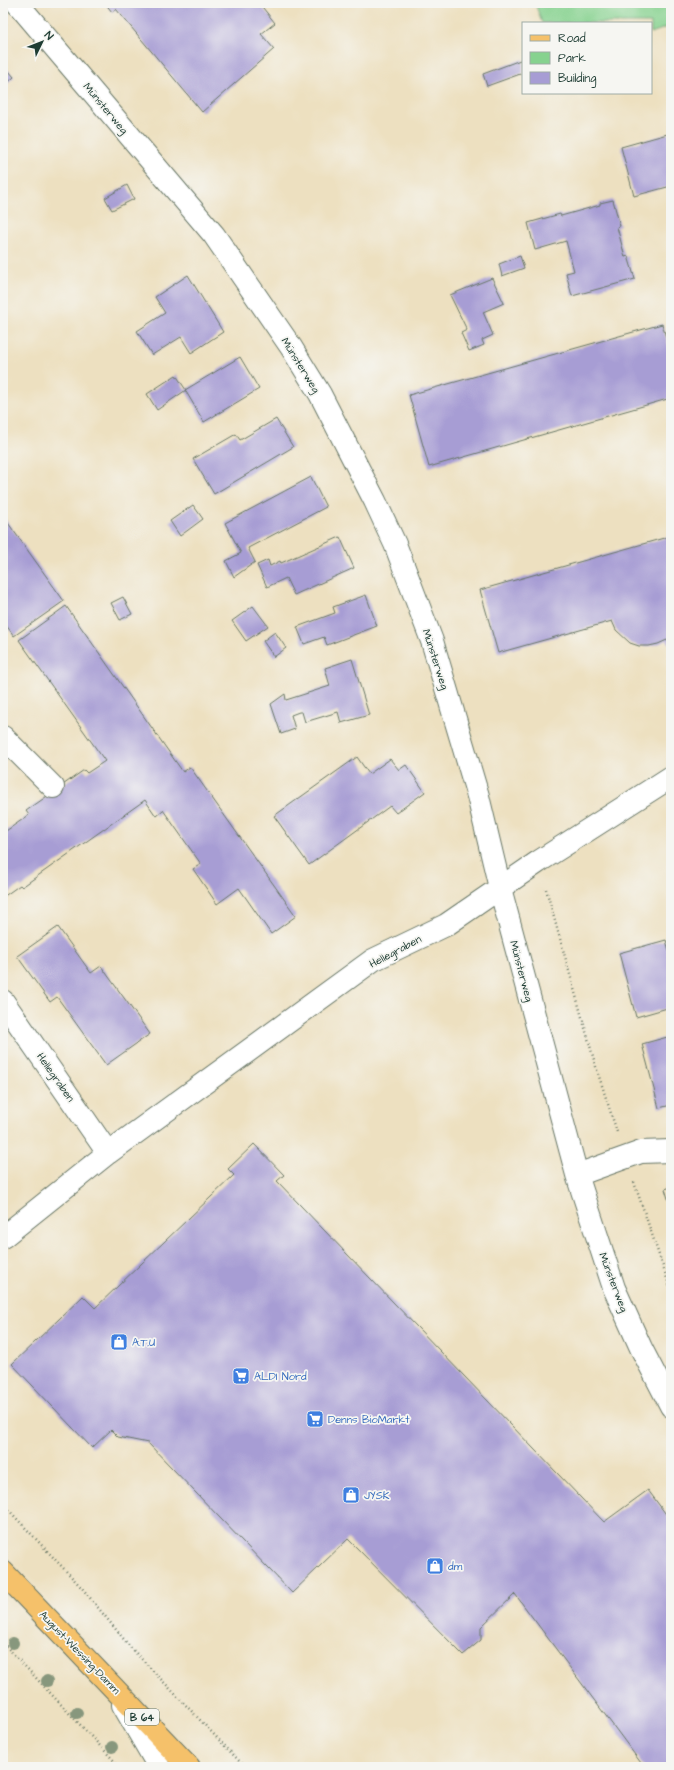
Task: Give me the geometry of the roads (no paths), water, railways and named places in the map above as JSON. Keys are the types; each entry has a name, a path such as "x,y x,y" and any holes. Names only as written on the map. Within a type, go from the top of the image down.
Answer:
{"main road":[{"name":"August-Wessing-Damm","path":"3,1572 189,1767"}],"street":[{"name":"Münsterweg","path":"17,3 214,235 320,394 375,501 432,641 478,796 500,888 578,1175 614,1288 641,1348 671,1406"},
{"path":"3,737 53,787"},
{"name":"Hellegraben","path":"3,1237 108,1152 373,960 446,925 538,862 671,777"},
{"name":"Hellegraben","path":"3,1001 108,1152"},
{"path":"578,1175 641,1152 671,1151"},
{"path":"94,1668 124,1706 159,1767"}],"place":[{"name":"A.T.U","path":"119,1342"},
{"name":"ALDI Nord","path":"241,1376"},
{"name":"Denns BioMarkt","path":"315,1419"},
{"name":"JYSK","path":"351,1495"},
{"name":"dm","path":"435,1566"}]}
